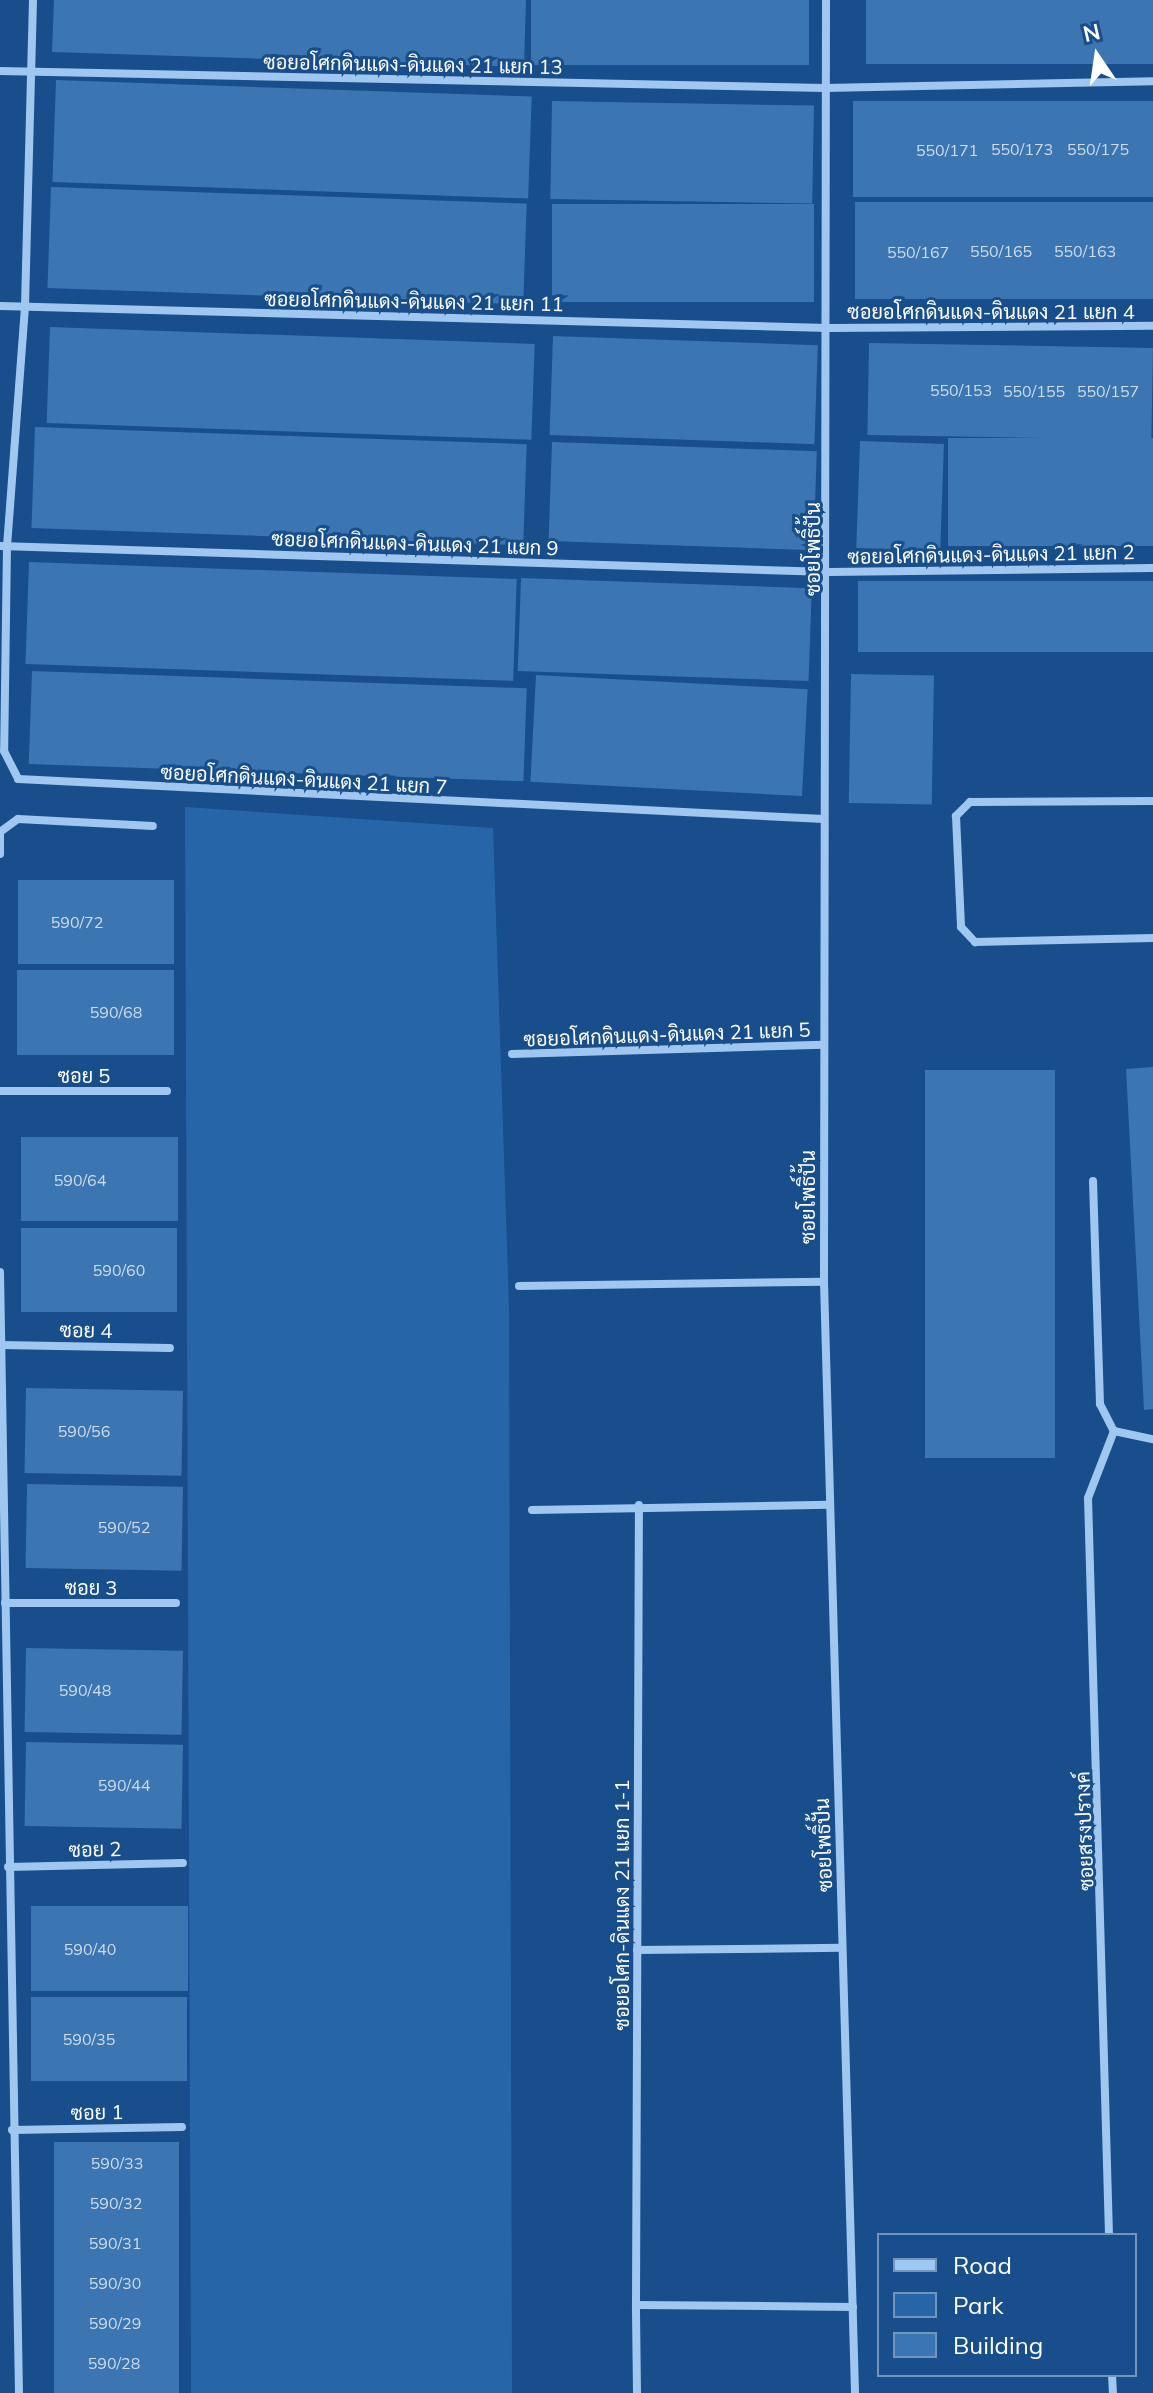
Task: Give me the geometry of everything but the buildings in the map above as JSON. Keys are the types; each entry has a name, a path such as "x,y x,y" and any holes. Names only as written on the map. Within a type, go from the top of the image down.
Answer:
{"street":[{"path":"3,546 25,307 33,0"},
{"name":"ซอยโพธิ์ปั้น","path":"826,0 829,572 824,819 824,1282 855,2393"},
{"name":"ซอยอโศกดินแดง-ดินแดง 21 แยก 13","path":"0,71 825,88 1153,81"},
{"name":"ซอยอโศกดินแดง-ดินแดง 21 แยก 11","path":"0,306 828,328"},
{"name":"ซอยอโศกดินแดง-ดินแดง 21 แยก 4","path":"828,328 1153,326"},
{"name":"ซอยอโศกดินแดง-ดินแดง 21 แยก 9","path":"3,546 829,572"},
{"name":"ซอยอโศกดินแดง-ดินแดง 21 แยก 7","path":"3,546 4,751 18,779 824,819"},
{"name":"ซอยอโศกดินแดง-ดินแดง 21 แยก 2","path":"829,572 1153,568"},
{"path":"1153,801 970,802 956,816 961,927 975,942 1153,938"},
{"path":"0,854 0,832 18,819 153,826"},
{"name":"ซอยอโศกดินแดง-ดินแดง 21 แยก 5","path":"512,1054 823,1045"},
{"name":"ซอย 5","path":"0,1091 167,1091"},
{"path":"1093,1181 1100,1404 1114,1431 1153,1439"},
{"path":"0,1272 13,2196 19,2393"},
{"path":"519,1286 824,1282"},
{"name":"ซอย 4","path":"1,1345 170,1348"},
{"name":"ซอยสรงปรางค์","path":"1109,2233 1088,1498 1114,1431"},
{"path":"532,1510 639,1505 829,1505"},
{"name":"ซอยอโศก-ดินแดง 21 แยก 1-1","path":"637,2393 639,1505"},
{"name":"ซอย 3","path":"5,1603 176,1603"},
{"name":"ซอย 2","path":"8,1867 183,1863"},
{"path":"637,1950 842,1948"},
{"name":"ซอย 1","path":"12,2130 182,2127"},
{"path":"0,2196 13,2196"},
{"path":"636,2305 853,2307"}],"green space":[{"path":"185,807 493,828 509,1306 512,2393 191,2393"}]}
